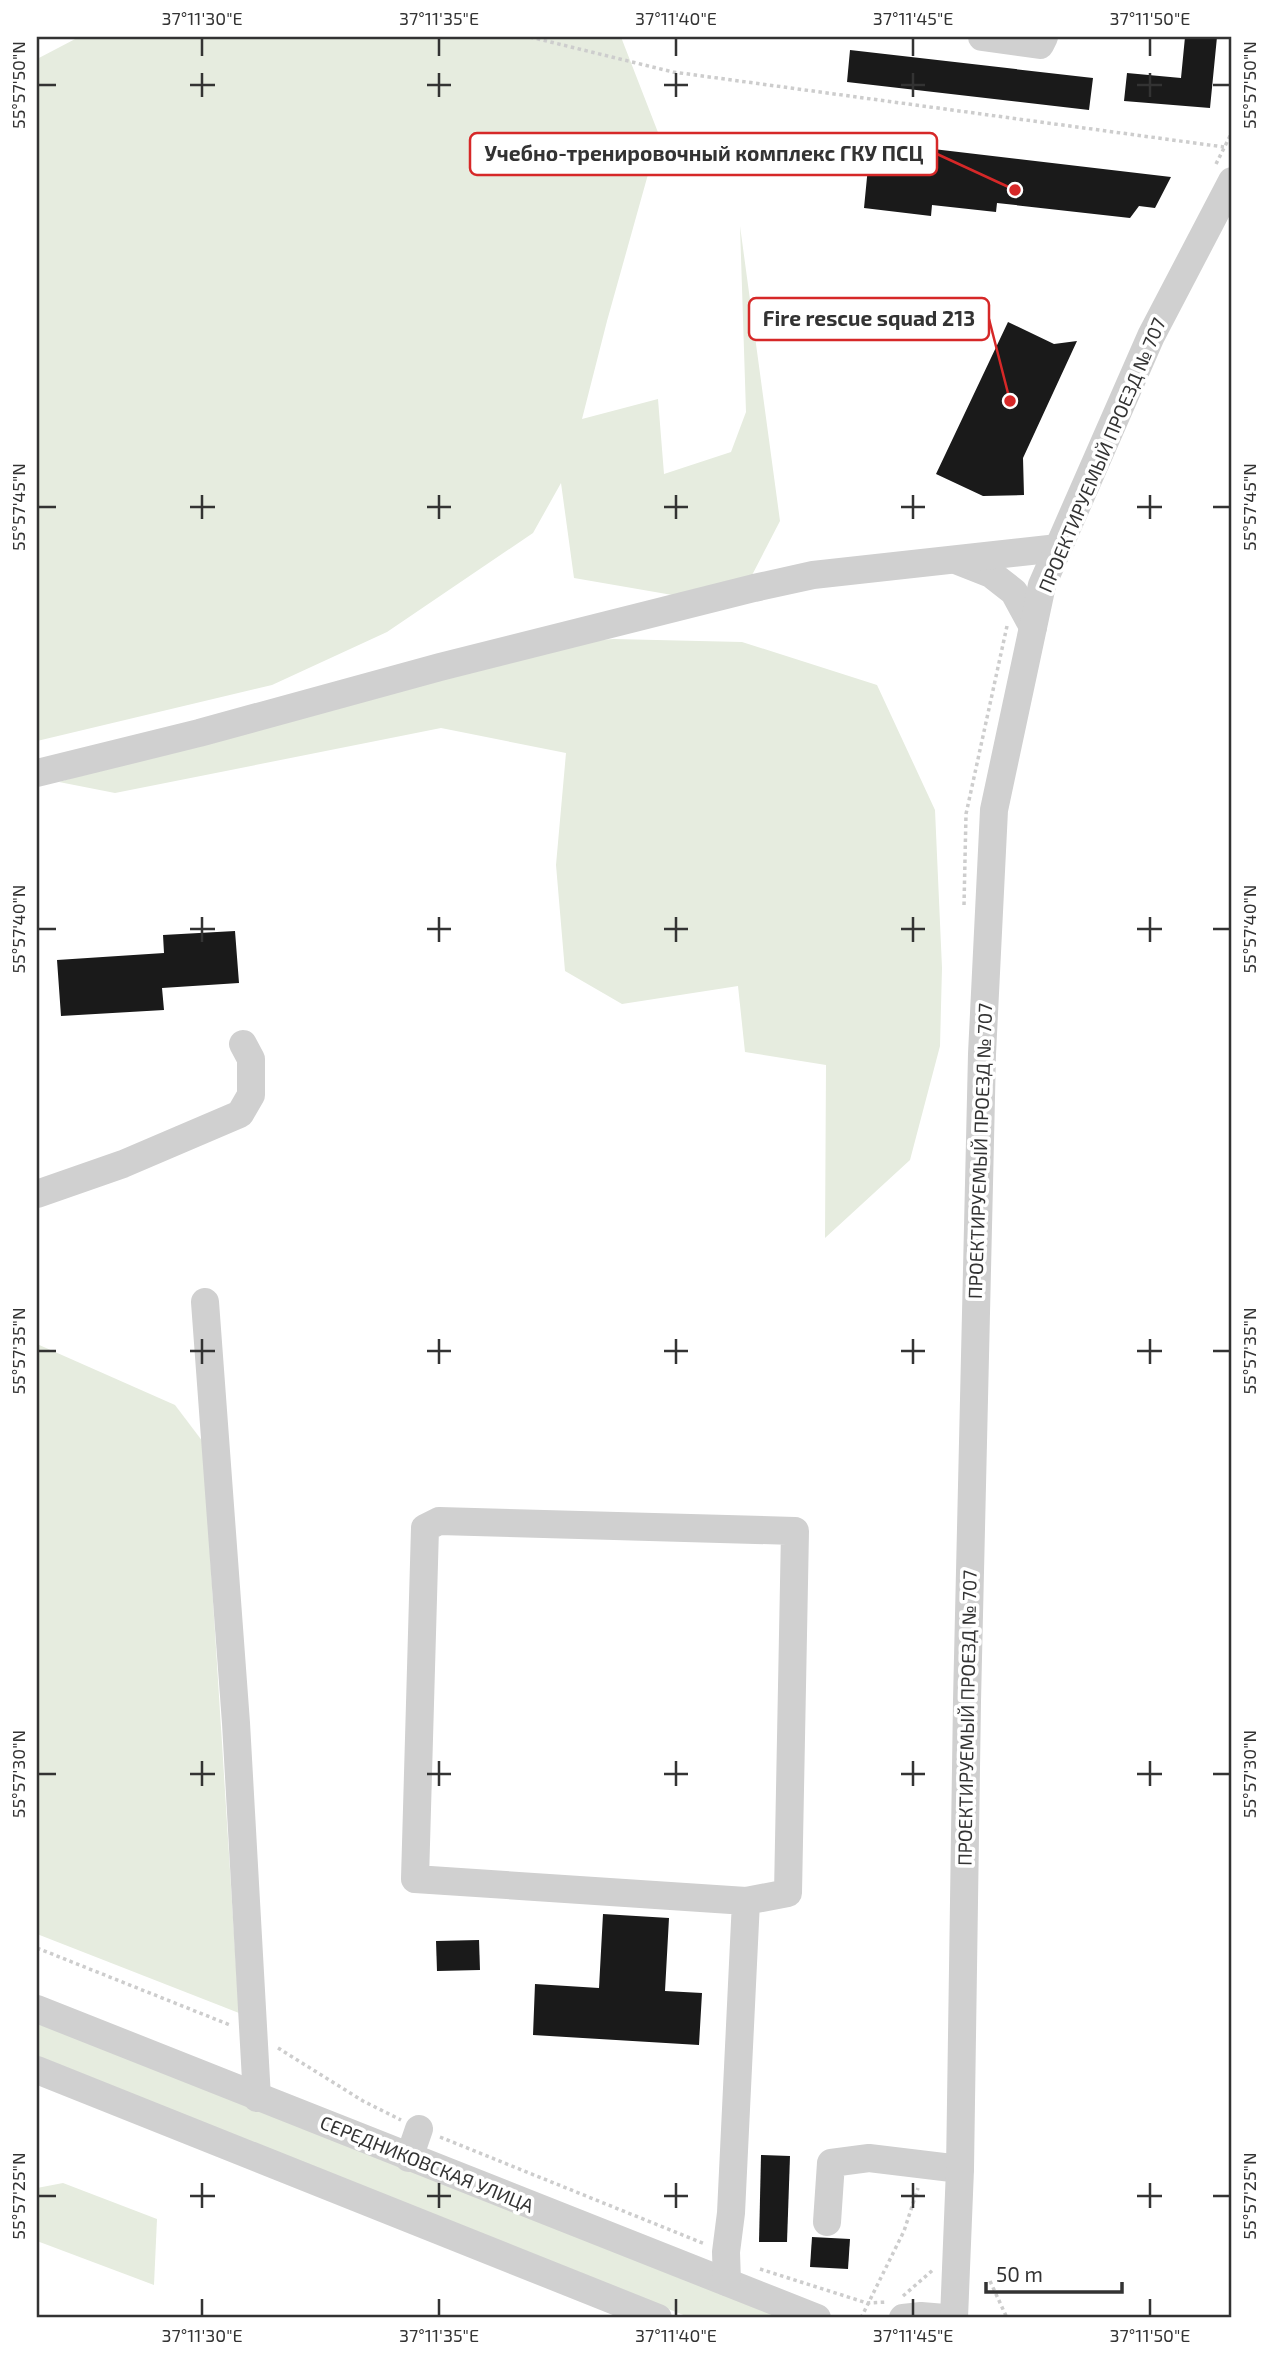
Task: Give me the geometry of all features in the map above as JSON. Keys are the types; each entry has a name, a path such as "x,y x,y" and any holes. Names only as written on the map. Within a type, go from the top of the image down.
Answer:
{"street":[{"path":"982,37 1040,45 1044,37"},
{"name":"ПРОЕКТИРУЕМЫЙ ПРОЕЗД № 707","path":"960,2169 967,1688 982,1054 994,810 1042,585 1151,336 1232,181"},
{"path":"37,773 754,588 813,575 1058,548"},
{"path":"956,559 991,574 1014,592 1033,627"},
{"path":"37,1194 122,1164 240,1114 251,1095 251,1059 243,1044"},
{"path":"205,1302 236,1723 257,2098"},
{"path":"439,1521 795,1531 788,1894 746,1901 415,1879 425,1528 439,1521"},
{"path":"727,2283 726,2252 731,2213 746,1901"},
{"name":"СЕРЕДНИКОВСКАЯ УЛИЦА","path":"37,2009 817,2318"},
{"path":"37,2070 658,2318"},
{"path":"409,2158 419,2129"},
{"path":"827,2222 831,2163 869,2158 960,2169 954,2318"},
{"path":"903,2318 945,2318"}],"path":[{"path":"530,37 673,72 1224,147"},
{"path":"37,1948 254,2035 363,2101 419,2129 726,2252 752,2266 867,2303 895,2302 937,2266"},
{"path":"862,2318 904,2231 918,2191 921,2165"},
{"path":"990,2281 1007,2318"}],"shaded area":[{"path":"79,37 621,37 659,135 582,419 658,399 664,474 731,452 746,412 740,226 780,521 736,606 574,578 561,483 533,533 387,632 272,685 37,741 37,59"},
{"path":"614,639 742,642 877,685 935,810 942,968 940,1046 910,1160 825,1238 826,1065 745,1052 738,986 622,1004 565,971 556,865 566,753 441,728 115,793 59,782 521,645"},
{"path":"37,1344 175,1405 203,1442 239,2013 37,1934"},
{"path":"37,2023 783,2318 691,2318 37,2060"},
{"path":"63,2183 157,2219 154,2285 37,2241 37,2188"}],"building":[{"path":"1185,37 1217,37 1210,108 1124,101 1127,73 1181,78"},
{"path":"850,50 1093,78 1089,110 847,82"},
{"path":"840,138 1171,177 1155,208 1139,206 1130,218 997,203 996,212 932,205 931,216 864,208 868,167 837,164"},
{"path":"1008,322 1054,344 1077,341 1023,458 1024,495 983,496 936,474"},
{"path":"235,931 239,983 162,988 164,1010 61,1016 57,960 164,953 163,935"},
{"path":"603,1914 669,1918 665,1991 702,1993 699,2045 533,2035 535,1984 599,1988"},
{"path":"479,1940 480,1970 437,1971 436,1941"},
{"path":"761,2155 790,2156 787,2242 759,2242"},
{"path":"812,2237 850,2239 848,2269 810,2267"}],"place":[{"name":"Учебно-тренировочный комплекс ГКУ ПСЦ","path":"1015,190"},
{"name":"Fire rescue squad 213","path":"1010,401"}]}
